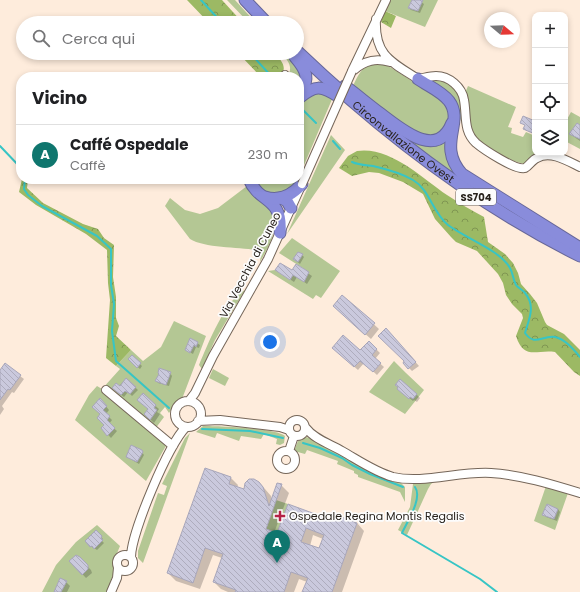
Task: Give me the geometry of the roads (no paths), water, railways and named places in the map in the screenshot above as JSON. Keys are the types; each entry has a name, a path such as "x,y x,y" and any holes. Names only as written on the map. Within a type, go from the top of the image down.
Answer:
{"highway":[{"path":"245,0 260,16"},
{"path":"304,58 323,70 402,130 419,139 429,141 442,136 451,127 454,115"},
{"path":"300,60 306,75 306,84 304,88"},
{"name":"Circonvallazione Ovest","path":"304,60 415,154 468,192 541,236 580,256"},
{"path":"418,80 446,98 452,106 454,115 450,152 458,169 469,179 580,248"},
{"path":"304,94 313,88 326,88 379,125"},
{"path":"252,184 256,190 277,209 280,217 280,233"},
{"path":"264,197 273,199 290,195 302,184"},
{"path":"277,209 284,211 291,209 287,201 281,198"}],"street":[{"name":"Via Vecchia di Cuneo","path":"304,180 376,19 386,0"},
{"path":"376,19 376,34 380,49 390,62 418,80 437,76 447,79 456,85 462,92 469,134 477,144 505,161 523,168 537,158 548,155 565,160 580,167"},
{"path":"380,49 373,46 364,46 367,54 375,59 390,62"},
{"path":"352,72 362,64 375,59"},
{"name":"Via Vecchia di Cuneo","path":"198,421 195,405 200,385 207,368 264,266 302,184"},
{"path":"106,390 174,443"},
{"path":"220,420 198,421 193,426 183,425 176,419 176,408 179,404 184,402 195,405 211,418 280,427 315,436 376,470 394,477 416,479 472,473 498,474 533,480 580,493"},
{"path":"128,556 151,492 183,425"},
{"path":"289,451 296,431"},
{"path":"122,570 117,563 119,558 128,556"},
{"path":"112,589 118,573 122,570 130,570 133,565 134,562 128,556"}],"waterway":[{"path":"201,0 216,16"},
{"path":"256,60 267,72"},
{"path":"304,111 316,123"},
{"path":"333,141 340,149"},
{"path":"0,146 16,163"},
{"path":"352,162 393,172 419,184 438,214 448,225 490,250 510,268 516,285 525,293 530,303 531,313 525,333 535,340 550,337 559,338 569,345 580,357"},
{"path":"24,184 24,189 28,195 42,206 97,236 111,249 111,285 114,304 112,331 116,361 169,408"},
{"path":"202,429 250,431 283,438"},
{"path":"303,443 320,448 342,458 370,474 403,487"},
{"path":"415,487 417,492 416,503 402,533 480,579 497,592"}],"place":[{"name":"Ospedale Regina Montis Regalis","path":"280,516"},
{"name":"Caffé Ospedale","path":"277,563"}]}
